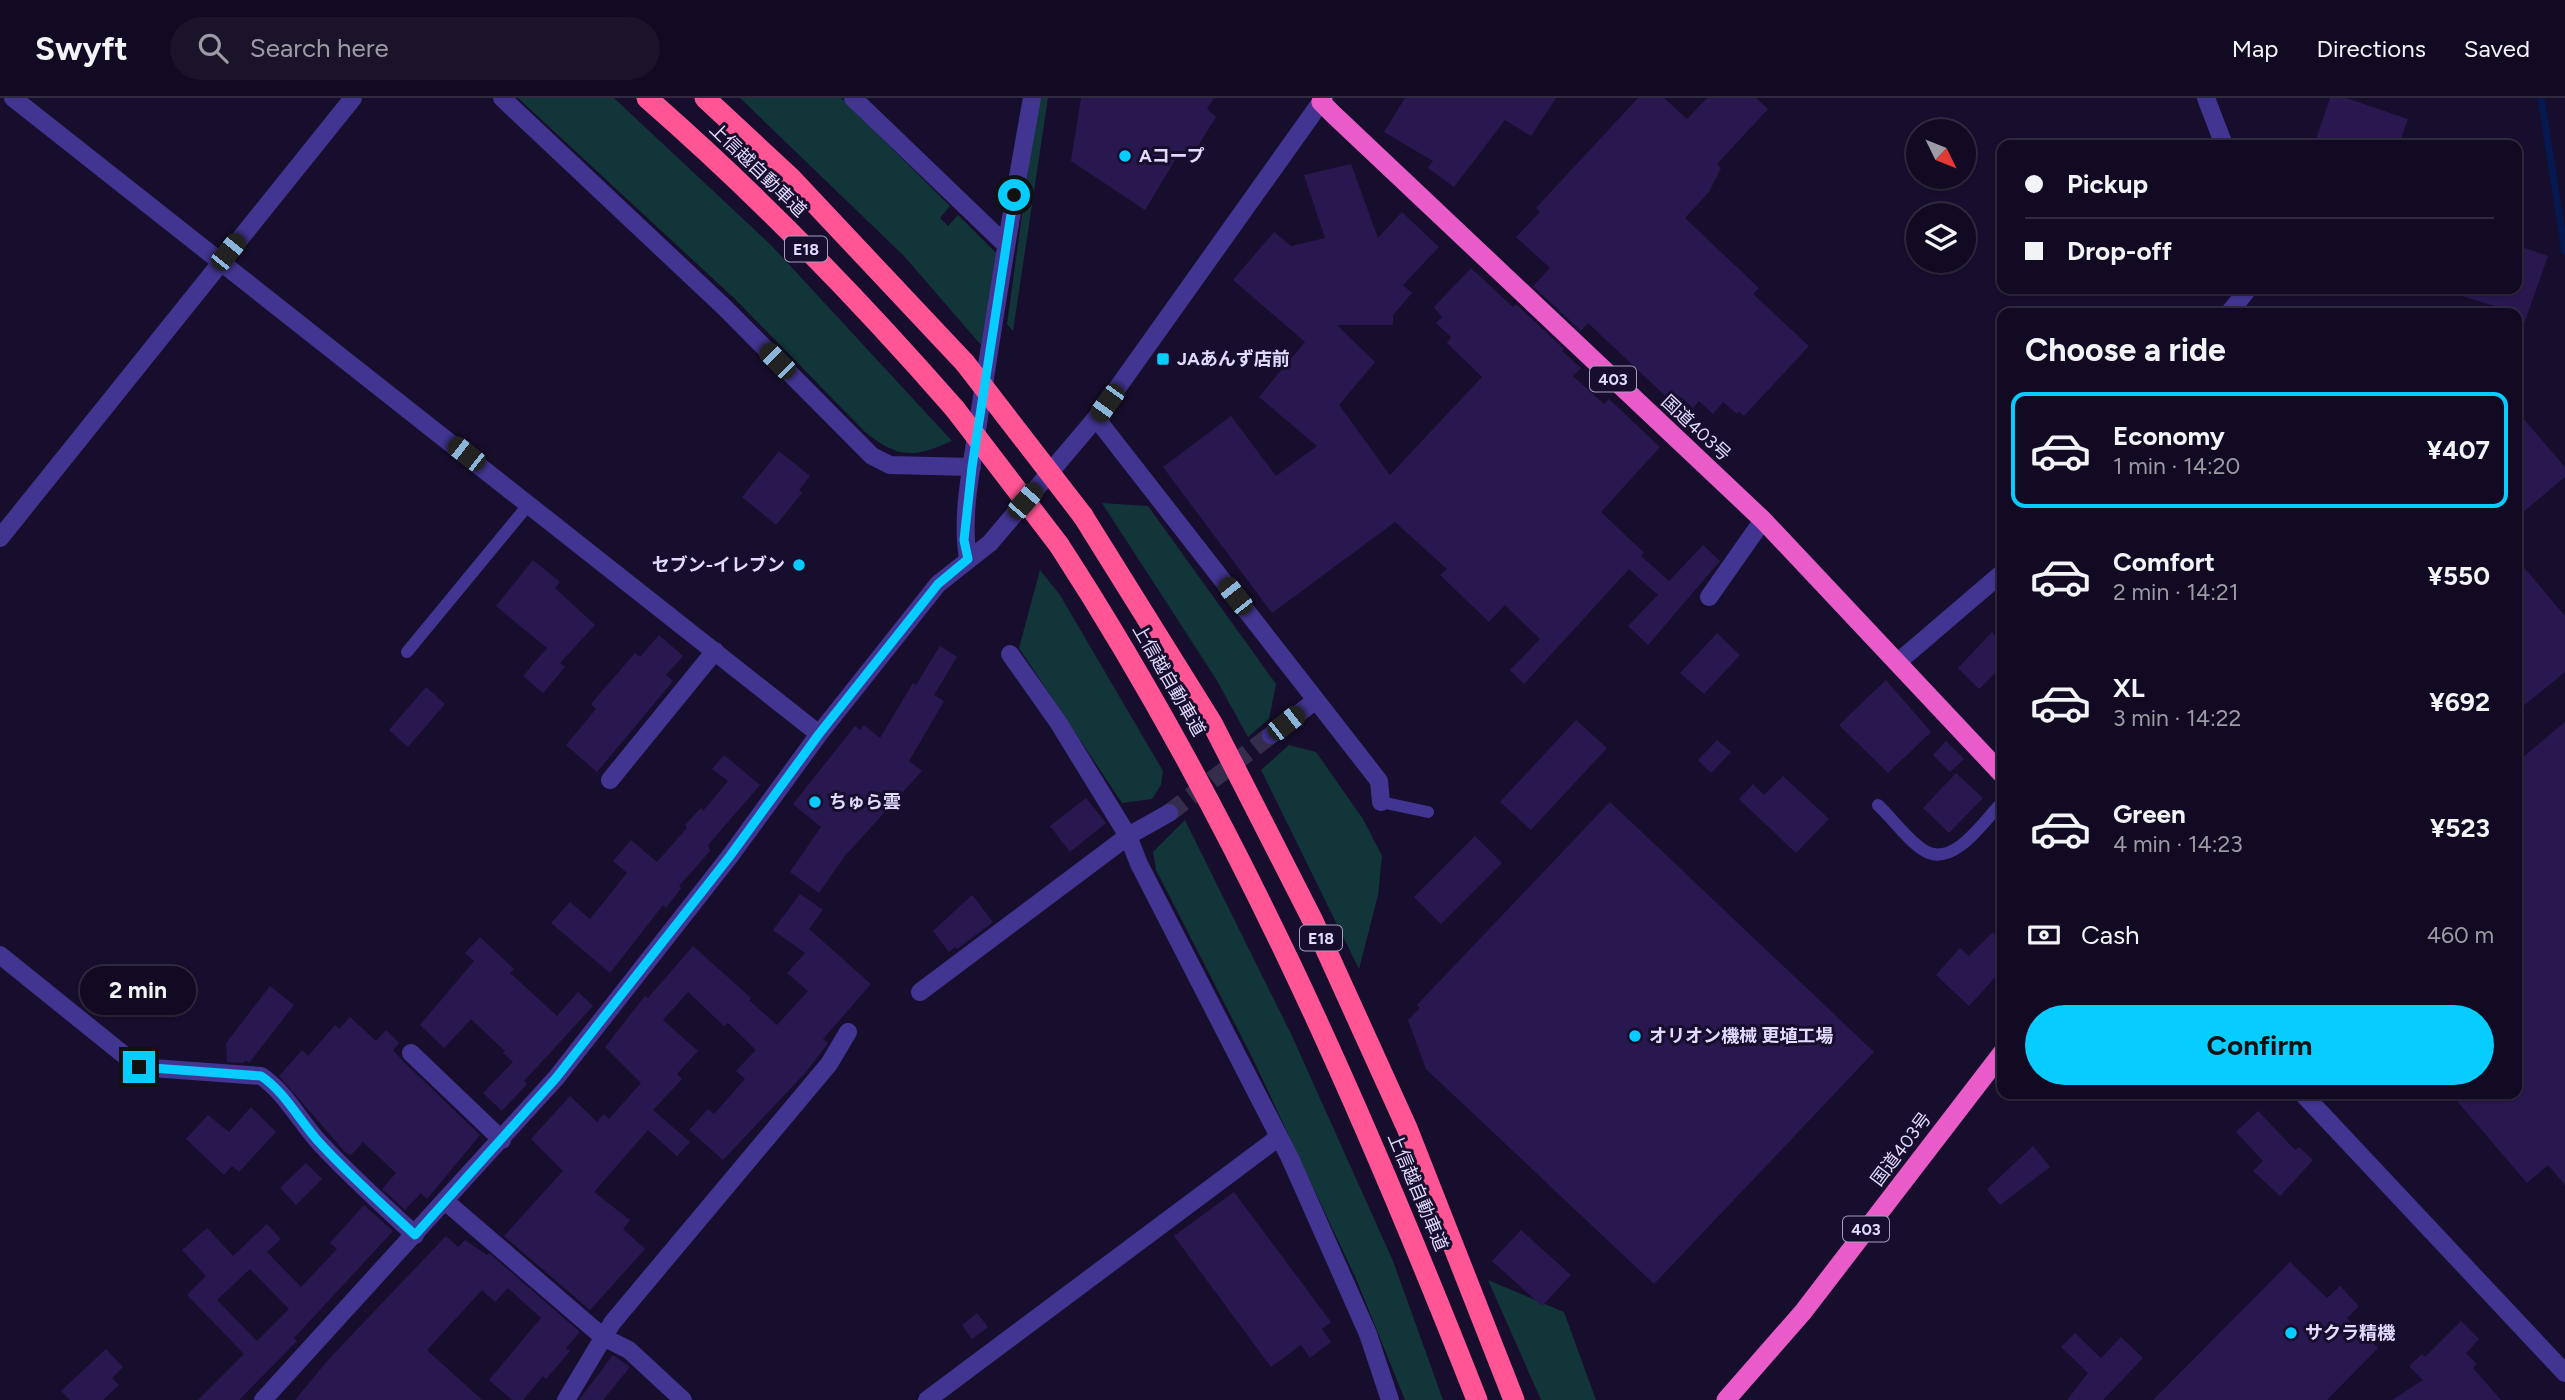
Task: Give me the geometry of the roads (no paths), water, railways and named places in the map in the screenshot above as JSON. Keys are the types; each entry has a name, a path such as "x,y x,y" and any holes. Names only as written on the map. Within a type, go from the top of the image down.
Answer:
{"highway":[{"name":"上信越自動車道","path":"647,98 835,277 956,409 1059,545 1118,636 1174,734 1278,934 1377,1152 1477,1400"},
{"name":"上信越自動車道","path":"705,98 791,178 965,363 1083,516 1151,621 1212,723 1313,921 1407,1128 1512,1395"},
{"name":"国道403号","path":"1322,100 1763,520 1997,769"},
{"name":"国道403号","path":"1726,1400 1803,1312 1997,1060"}],"street":[{"path":"13,98 819,734"},
{"path":"0,538 353,98"},
{"path":"502,98 724,307 872,456 890,465 972,467"},
{"path":"853,98 1005,244"},
{"path":"968,559 964,540 972,467 1005,244 1032,98"},
{"path":"2206,98 2222,140"},
{"path":"263,1400 556,1078 689,909 819,734 938,584 990,543 1096,418 1322,100"},
{"path":"2233,308 2244,294"},
{"path":"1096,418 1378,781 1381,802"},
{"path":"1710,597 1763,520"},
{"path":"1898,662 1997,577"},
{"path":"610,780 716,652"},
{"path":"1010,654 1058,722 1128,836 1139,864 1212,1001 1279,1137 1339,1265 1368,1334 1390,1400"},
{"path":"1271,735 1316,700"},
{"path":"920,992 1128,836 1170,814"},
{"path":"0,955 139,1067 261,1076 271,1083 295,1116 336,1161 415,1235"},
{"path":"566,1400 612,1323 829,1064 848,1032"},
{"path":"411,1053 502,1139"},
{"path":"2308,1099 2565,1373"},
{"path":"927,1400 1279,1137"},
{"path":"445,1201 603,1338 629,1350 683,1400"}],"lane":[{"path":"407,652 529,504"},
{"path":"1381,802 1429,812"},
{"path":"1878,806 1926,851 1937,854 1956,849 1997,807"}],"waterway":[{"path":"2541,98 2565,251"}],"tunnel":[{"path":"1169,813 1271,735"}],"place":[{"name":"Aコープ","path":"1125,156"},
{"name":"JAあんず店前","path":"1163,359"},
{"name":"セブン-イレブン","path":"799,565"},
{"name":"ちゅら雲","path":"815,802"},
{"name":"オリオン機械 更埴工場","path":"1635,1036"},
{"name":"サクラ精機","path":"2291,1333"}]}
